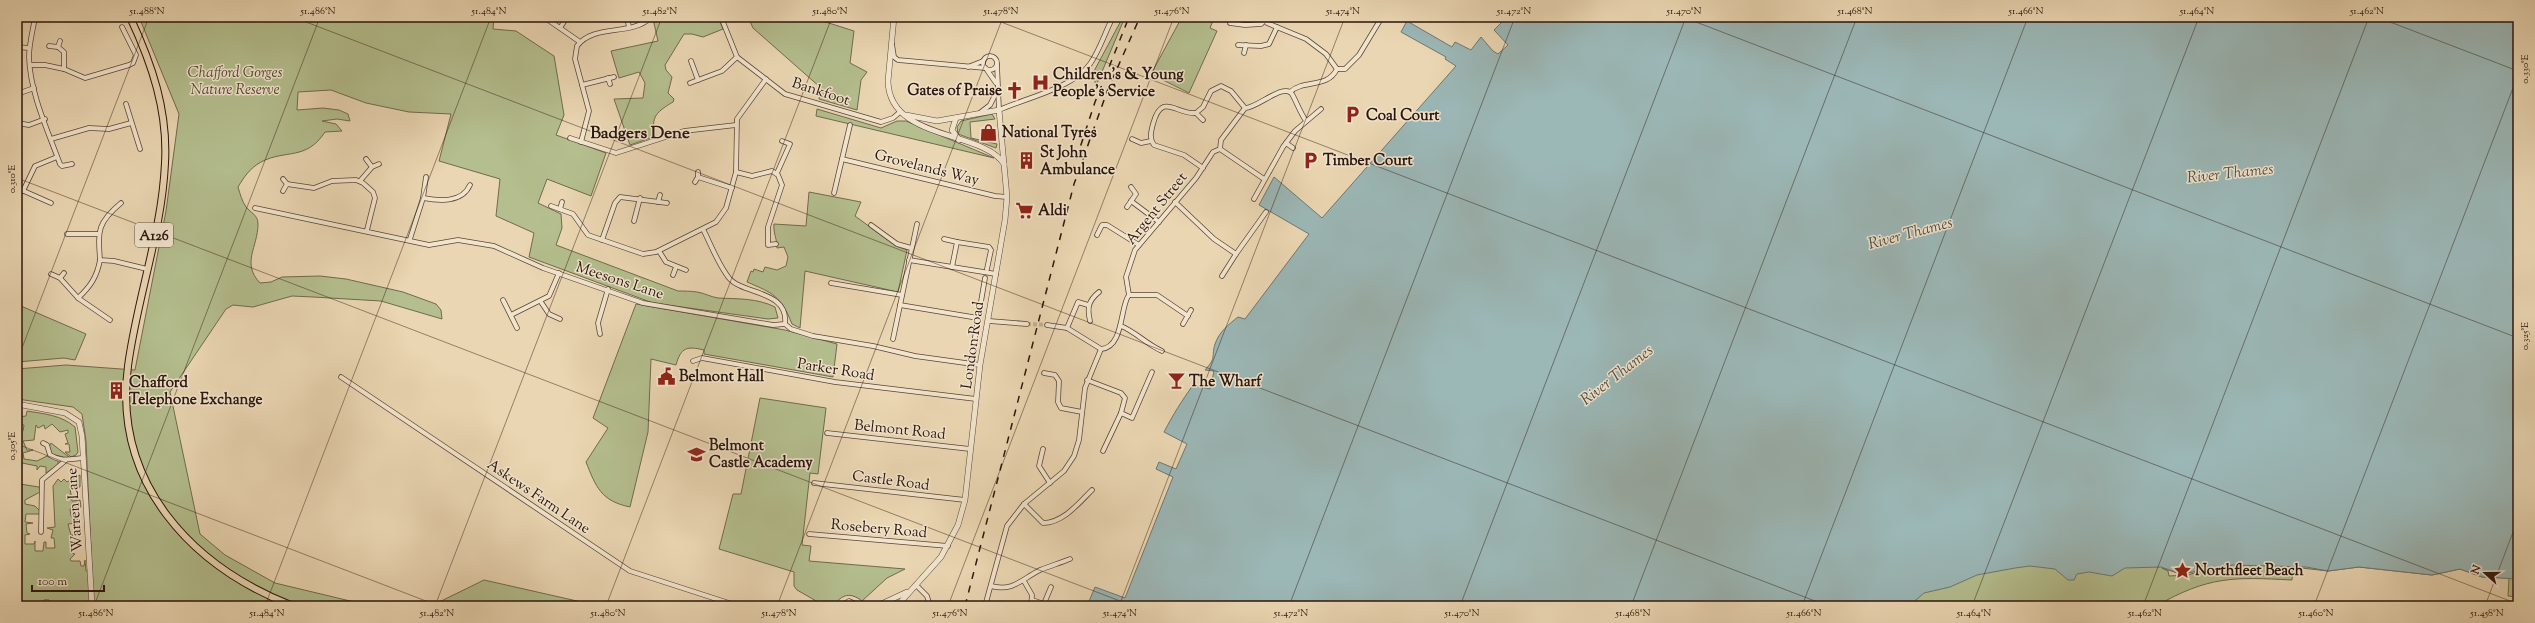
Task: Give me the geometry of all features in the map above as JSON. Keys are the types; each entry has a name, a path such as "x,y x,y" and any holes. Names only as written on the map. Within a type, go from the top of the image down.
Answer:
{"main road":[{"name":"A126","path":"130,17 154,71 163,113 165,138 163,184 130,354 127,396 131,431 136,456 147,482 175,527 205,557 234,578 293,606"}],"street":[{"path":"35,17 29,48 34,88 57,157 62,166 72,164"},
{"path":"52,17 80,17"},
{"path":"544,17 580,42"},
{"path":"560,28 567,17"},
{"path":"627,17 629,27"},
{"path":"581,142 589,111 575,59 576,50 580,42 590,35 643,24 651,17"},
{"path":"690,83 722,71 737,57 721,17"},
{"path":"894,17 888,91 893,103 900,112 938,133 991,152 999,157 1004,164"},
{"path":"893,30 897,17"},
{"path":"906,115 930,121 999,110 1074,79 1091,63 1113,17"},
{"path":"1337,69 1345,69 1355,60 1382,17"},
{"path":"1266,18 1267,23 1306,39 1326,54 1337,69"},
{"path":"1230,23 1245,26 1261,24 1266,18"},
{"path":"30,65 45,65 64,69 84,78 129,65 133,63 136,55 122,27"},
{"path":"1238,45 1261,46 1269,44 1277,27"},
{"path":"58,48 60,41"},
{"path":"125,45 130,43"},
{"path":"892,44 896,59 920,63 992,70 997,65 995,58 991,56 968,67"},
{"path":"1244,53 1246,45"},
{"path":"49,46 58,48 65,55 64,69"},
{"path":"17,47 29,48"},
{"name":"Bankfoot","path":"737,57 791,96 877,121 887,121 900,112"},
{"path":"691,61 698,80"},
{"path":"983,61 986,69"},
{"name":"London Road","path":"897,606 934,567 948,546 958,525 965,500 980,365 985,331 989,321 1007,196 996,84 997,65"},
{"name":"London Road","path":"986,69 996,84"},
{"path":"1203,168 1184,155 1156,147 1151,141 1150,135 1155,117 1161,108 1170,106 1188,112 1196,112 1203,107 1211,90 1221,86 1231,92 1245,108 1251,108 1282,91 1290,92 1300,86 1327,81 1332,78 1337,69"},
{"path":"582,85 614,77"},
{"path":"608,78 610,84"},
{"path":"551,206 576,216 586,234 643,254 659,250 716,222 724,214 736,172 738,158 736,125 740,113 766,79"},
{"path":"17,94 34,88"},
{"path":"980,112 990,105 997,91"},
{"path":"1290,92 1298,111 1306,121"},
{"path":"126,104 140,149"},
{"name":"Argent Street","path":"986,606 1007,526 1024,504 1064,471 1074,456 1079,440 1087,380 1102,349 1108,347 1121,326 1129,295 1126,284 1128,268 1139,245 1203,168 1213,152 1220,149 1224,136 1245,108"},
{"path":"1254,199 1264,179 1286,143 1306,121 1321,109"},
{"path":"1196,112 1203,120"},
{"path":"956,118 952,130 960,141"},
{"path":"17,122 29,125 45,119"},
{"path":"52,139 89,128 109,129 131,123"},
{"path":"570,138 619,152 684,131 736,125"},
{"path":"834,193 850,125"},
{"path":"1132,139 1141,143 1151,141"},
{"path":"777,173 790,144 782,141"},
{"path":"991,152 999,151 1002,143"},
{"path":"1286,143 1293,148"},
{"path":"1220,149 1264,179"},
{"path":"24,191 35,166 57,157"},
{"path":"366,159 372,167"},
{"name":"Grovelands Way","path":"842,159 995,196 1007,196"},
{"path":"360,181 372,167 379,164"},
{"path":"736,172 752,176 772,171 777,173 781,181 781,189 768,231 768,244 776,244"},
{"path":"695,182 698,177 698,172"},
{"path":"410,239 423,198 426,177"},
{"path":"698,177 732,188"},
{"path":"283,179 287,184 314,188 332,181 360,181 370,188 375,198 367,230"},
{"path":"283,191 287,184"},
{"path":"423,198 454,199 464,195 470,185"},
{"path":"1127,207 1136,194 1131,187"},
{"path":"17,188 51,203"},
{"path":"658,202 660,195"},
{"path":"602,240 617,199 623,196 667,203"},
{"path":"634,221 640,198"},
{"path":"1131,201 1159,222"},
{"path":"560,209 562,202"},
{"path":"1175,202 1214,239 1236,254"},
{"path":"78,298 90,287 98,273 100,260 98,234 104,219 121,203"},
{"name":"Meesons Lane","path":"256,208 410,239 432,245 458,240 494,246 559,273 658,306 773,325 785,324 791,329 813,336 873,346 915,356 980,365"},
{"path":"1222,276 1266,212"},
{"path":"1097,235 1102,225 1100,218"},
{"path":"893,339 917,224"},
{"path":"871,225 897,244 912,248"},
{"path":"1102,225 1111,226 1139,245"},
{"path":"74,227 74,233"},
{"path":"703,229 730,279 773,299 783,311 785,324"},
{"path":"67,234 98,234"},
{"path":"944,239 989,247 991,250 987,269"},
{"path":"952,267 957,242"},
{"path":"659,250 666,262 686,270"},
{"path":"100,260 114,261 147,268"},
{"path":"909,260 996,274"},
{"path":"673,275 676,267"},
{"path":"60,278 64,273"},
{"path":"511,315 541,302 552,292 559,273"},
{"path":"51,274 60,278 78,298 110,320"},
{"path":"972,355 985,278"},
{"path":"831,283 902,295"},
{"path":"600,334 598,323 608,289"},
{"path":"1090,321 1088,305 1091,298 1099,292"},
{"path":"1129,295 1157,295 1188,316"},
{"path":"503,300 517,328"},
{"path":"541,302 549,314 560,319"},
{"path":"1067,328 1078,302 1088,305"},
{"path":"900,305 978,318"},
{"path":"1183,324 1191,310"},
{"path":"989,321 1027,324"},
{"path":"1047,325 1067,328 1102,349"},
{"path":"1121,326 1134,332 1147,344 1162,351"},
{"name":"Parker Road","path":"692,361 702,358 835,382 976,399"},
{"path":"1121,413 1132,418 1152,372"},
{"path":"1044,373 1054,375 1059,381 1058,402 1062,408 1082,412"},
{"name":"Askews Farm Lane","path":"341,377 630,571 738,606"},
{"path":"1087,380 1121,393 1125,398 1125,403 1104,451"},
{"name":"Warren Lane","path":"17,404 70,415 79,422 82,436 92,606"},
{"name":"Belmont Road","path":"827,433 970,449"},
{"path":"46,443 50,455 65,461 83,458"},
{"path":"1043,449 1039,466 1050,483"},
{"path":"41,532 39,521 42,480 58,469 65,461"},
{"name":"Castle Road","path":"814,483 965,500"},
{"path":"1024,504 1043,522 1049,523 1064,516 1092,490"},
{"name":"Rosebery Road","path":"809,534 948,546"},
{"path":"991,586 1003,589 1015,587 1042,570 1070,559"},
{"path":"1024,581 1030,590 1032,600 1031,606"},
{"path":"915,587 928,598 930,606"},
{"name":"London Road","path":"877,606 915,587"},
{"path":"1032,600 1043,605 1051,587"},
{"path":"841,606 849,601 859,605"}],"green space":[{"name":"Chafford Gorges Nature Reserve","path":"139,17 494,17 493,29 516,31 554,56 564,115 556,135 606,153 591,196 547,179 538,203 561,214 562,228 556,245 678,291 697,292 718,298 747,300 768,304 775,307 778,318 768,319 653,303 529,257 534,233 496,216 500,179 439,161 451,114 409,112 366,103 331,90 298,92 297,110 323,108 339,110 348,114 350,121 337,119 322,121 336,124 342,131 325,132 318,141 303,151 270,158 257,164 250,170 240,183 238,187 243,202 246,207 256,216 258,221 251,262 254,276 260,283 271,282 282,277 320,276 346,279 403,292 436,304 441,310 442,319 381,301 292,296 253,307 233,305 226,309 170,392 200,534 225,555 275,583 371,606 52,606 49,600 44,600 37,606 17,606 17,486 19,487 20,484 39,487 40,492 25,500 25,504 35,506 40,511 40,514 26,514 25,522 33,523 26,524 27,533 30,534 25,535 25,544 34,544 35,541 35,551 43,551 44,542 46,542 46,548 55,548 54,538 51,538 53,530 47,528 55,527 53,486 58,479 61,482 64,479 67,482 80,475 80,487 70,488 72,501 80,500 81,507 70,509 71,516 77,517 78,523 68,524 71,535 73,535 70,537 71,553 75,554 70,559 71,561 80,561 81,566 84,566 85,560 86,571 92,573 86,441 82,414 73,407 17,399 17,369 66,365 135,370 166,211 179,114"},
{"path":"655,17 718,17 723,29 703,37 692,34 684,34 665,65 666,70 672,77 668,93 674,99 673,102 663,108 654,119 656,136 630,145 614,99 643,98 645,83 639,72 619,78 611,51 658,41 653,19"},
{"path":"748,17 810,17 854,31 850,63 867,72 861,80 857,110 819,99 821,88 753,28"},
{"path":"1123,17 1125,17 1096,86 1093,73"},
{"path":"1182,17 1224,17 1222,21 1214,18 1210,28 1217,31 1189,93 1151,74"},
{"path":"817,109 881,128 897,121 906,121 994,158 816,116"},
{"path":"992,114 995,119 970,122 971,138 997,144 996,148 958,134 957,127 961,121"},
{"path":"809,192 861,202 855,216 896,246 907,250 898,292 805,271 800,328 792,324 780,301 770,293 747,282 751,271 753,272 754,269 763,272 765,267 777,270 786,266 788,257 784,247 777,248 774,224 806,226"},
{"path":"636,304 785,330 837,344 833,377 704,354 704,350 693,348 686,349 680,354 676,365 651,359 648,432 630,507 620,504 612,501 601,492 593,479 586,462 608,428 593,418"},
{"path":"21,306 86,334 75,360 64,358 17,362 17,315"},
{"path":"760,398 826,408 818,474 810,473 802,545 811,546 809,561 905,569 887,578 862,601 850,595 840,599 834,606 825,606 797,590 794,586 794,572 719,549 733,494 741,494"},
{"path":"27,411 58,417 75,427 78,452 76,455 71,457 65,452 70,452 69,444 65,444 68,443 65,434 68,433 68,430 60,432 52,424 45,429 44,425 38,428 36,425 34,440 23,441 27,450 33,450 23,453 24,459 37,461 47,456 58,461 58,465 46,473 46,467 40,466 37,470 37,466 22,463 21,473 17,477 17,430 23,431 24,425 18,424 18,417 26,416"},
{"path":"51,443 70,459 52,454 49,447"},
{"path":"2518,520 2518,597 2508,596 2509,578 2482,577 2460,569 2432,575 2359,567 2328,571 2293,567 2292,580 2237,579 2222,581 2191,589 2156,606 1788,606 1829,582","holes":["2217,567 2187,575 2169,576 2168,571 2162,568 2181,574"]},
{"path":"484,580 599,606 431,606"}],"water":[{"name":"River Thames","path":"1507,17 2518,17 2518,579 2482,577 2460,569 2432,575 2359,567 2328,571 2306,567 2233,565 2181,574 2161,567 2125,568 2112,576 2089,572 2077,574 2074,580 2068,580 2055,569 2030,566 1977,575 1950,587 1924,593 1909,606 1087,606 1095,587 1125,598 1173,477 1156,469 1159,462 1176,469 1187,444 1164,432 1193,385 1210,389 1214,371 1205,370 1209,366 1215,344 1222,332 1238,317 1245,319 1309,234 1259,205 1274,177 1322,218 1456,66 1445,59 1446,57 1401,32 1407,21 1452,47 1455,42 1471,50 1481,37 1493,51 1498,54 1508,45 1494,30"},
{"path":"44,600 49,600 52,606 37,606"}],"tunnel":[{"path":"1027,324 1047,325"}],"railway":[{"path":"1072,172 1095,102 1129,17"},
{"path":"965,606 1074,184 1108,89 1140,17"}],"place":[{"name":"Children's & Young People's Service","path":"1040,83"},
{"name":"Gates of Praise","path":"1015,90"},
{"name":"Coal Court","path":"1353,115"},
{"name":"National Tyres","path":"989,132"},
{"name":"Timber Court","path":"1310,160"},
{"name":"St John Ambulance","path":"1027,161"},
{"name":"Aldi","path":"1025,210"},
{"name":"Belmont Hall","path":"666,376"},
{"name":"The Wharf","path":"1176,381"},
{"name":"Chafford Telephone Exchange","path":"116,391"},
{"name":"Belmont Castle Academy","path":"696,454"},
{"name":"Northfleet Beach","path":"2182,570"}],"district":[{"name":"Badgers Dene","path":"640,132"}]}
